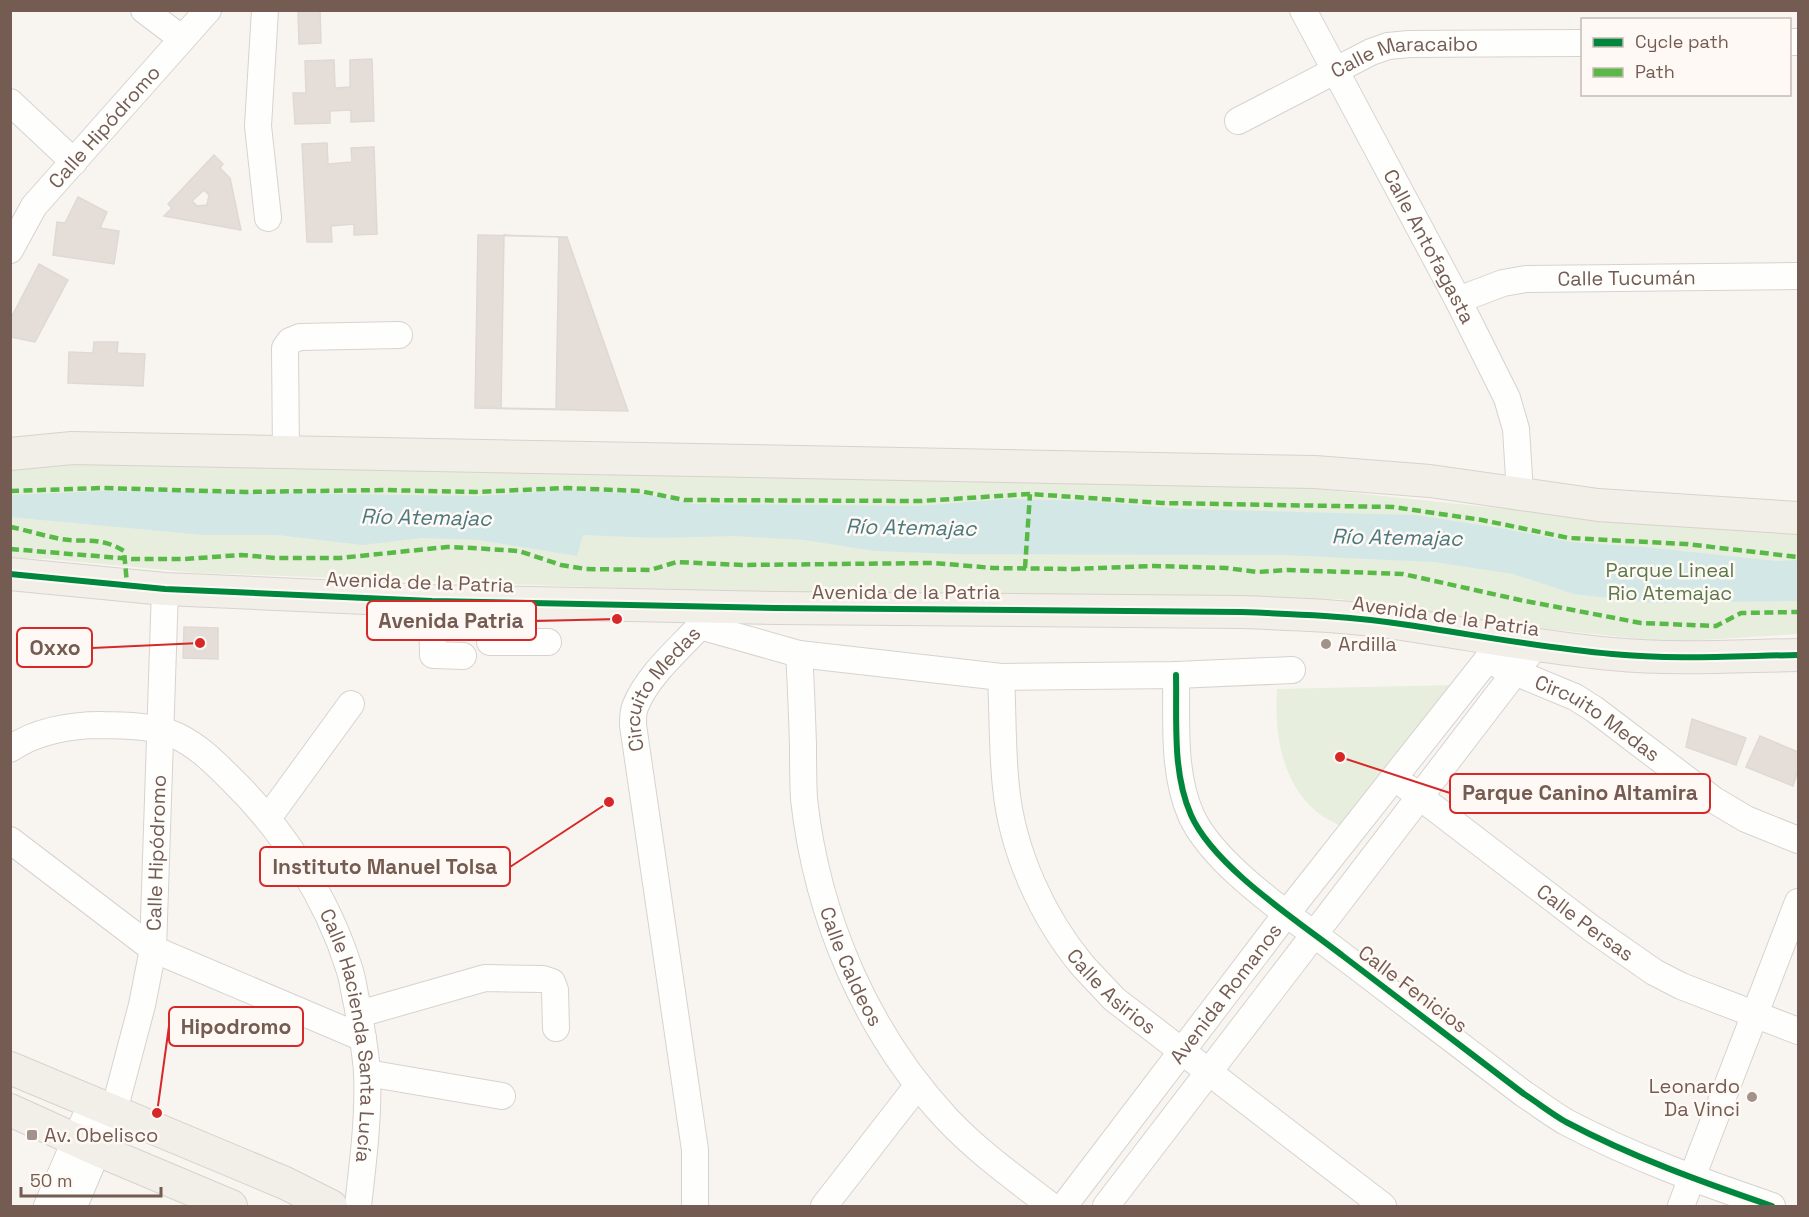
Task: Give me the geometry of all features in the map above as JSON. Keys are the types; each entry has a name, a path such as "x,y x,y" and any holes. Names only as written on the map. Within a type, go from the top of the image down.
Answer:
{"main road":[{"path":"10,435 72,448"},
{"path":"10,453 72,448 1315,472 1430,481 1598,505 1798,518"},
{"path":"1700,513 1798,534"},
{"name":"Avenida de la Patria","path":"10,574 165,589 432,601 519,602 693,616 1292,614 1397,623 1494,651 1536,645 1664,658 1798,655"},
{"name":"Avenida de la Patria","path":"10,594 105,595 165,589"},
{"path":"1701,657 1751,642 1798,640"},
{"path":"10,1068 285,1183 331,1206"},
{"path":"10,1110 231,1206"}],"street":[{"path":"144,10 181,38"},
{"name":"Calle Hipódromo","path":"10,250 34,206 208,10"},
{"path":"264,10 258,126 268,218"},
{"name":"Calle Antofagasta","path":"1304,10 1458,300 1507,398 1516,429 1520,493"},
{"name":"Calle Maracaibo","path":"1238,121 1371,52 1399,45 1581,43"},
{"path":"10,102 74,162"},
{"name":"Calle Tucumán","path":"1458,300 1503,283 1526,279 1798,276"},
{"path":"286,452 285,348 290,341 300,337 399,335"},
{"name":"Calle Hipódromo","path":"87,1145 142,1005 153,949 165,589"},
{"path":"432,601 424,656 463,656"},
{"path":"518,642 519,602"},
{"name":"Circuito Medas","path":"694,1206 695,1150 633,725 634,708 693,616 799,654 1002,677 1176,675 1292,670"},
{"path":"490,642 548,642"},
{"name":"Avenida Romanos","path":"1106,1206 1536,645"},
{"name":"Circuito Medas","path":"1494,651 1516,673 1575,697 1594,709 1714,800 1746,819 1798,840"},
{"name":"Avenida Romanos","path":"1064,1206 1287,913 1494,651"},
{"name":"Calle Caldeos","path":"799,654 804,799 814,858 831,922 852,978 877,1027 918,1085 948,1120 1052,1206"},
{"name":"Calle Fenicios","path":"1176,675 1178,762 1184,797 1205,839 1231,867 1287,913 1524,1094 1564,1121 1610,1144 1692,1179 1772,1206"},
{"name":"Calle Asirios","path":"1002,677 1006,788 1021,852 1038,895 1060,935 1083,966 1114,999 1383,1206"},
{"path":"268,818 351,704"},
{"name":"Calle Hacienda Santa Lucía","path":"10,749 47,732 83,725 160,730 198,748 241,789 278,830 309,880 336,933 350,969 367,1072 365,1133 358,1206"},
{"name":"Calle Persas","path":"1394,777 1591,928 1654,972 1681,986 1798,1031"},
{"path":"10,840 153,949 361,1026 485,978 543,979 552,982 555,990 555,1028"},
{"path":"1681,1206 1798,902"},
{"path":"367,1072 502,1096"},
{"path":"824,1206 918,1085"},
{"path":"47,1206 87,1145"},
{"path":"74,1206 87,1145"}],"green space":[{"name":"Parque Lineal Rio Atemajac","path":"11,459 1298,487 1497,508 1738,526 1798,532 1798,634 1670,642 1547,629 1339,599 792,594 198,573 47,559 11,558"},
{"path":"1452,685 1342,827 1322,816 1308,804 1289,775 1283,759 1277,724 1277,689"}],"water":[{"name":"Río Atemajac","path":"569,490 642,494 693,504 918,506 1006,499 1089,501 1183,509 1416,515 1571,542 1776,561 1798,560 1798,601 1652,603 1574,594 1513,574 1434,562 1282,555 954,554 875,551 804,540 735,536 656,538 583,535 577,556 479,540 423,538 362,545 278,535 203,535 10,517 11,495 105,491 480,496"}],"building":[{"path":"298,10 320,10 321,43 299,44"},
{"path":"372,59 374,121 351,122 351,110 330,111 330,123 295,124 293,93 306,93 305,61 334,60 335,88 350,87 350,60"},
{"path":"327,143 328,164 352,162 351,148 374,147 377,234 354,235 354,224 331,226 332,242 307,242 302,144"},
{"path":"214,155 223,164 220,168 230,178 241,230 164,216 172,208 168,204","holes":["204,190 209,195 207,205 197,206 192,201"]},
{"path":"78,197 107,212 100,228 119,231 114,264 53,255 57,222 65,223"},
{"path":"478,235 567,237 628,411 475,408"},
{"path":"504,235 559,237 556,409 501,408"},
{"path":"39,264 68,280 35,342 10,337 10,320"},
{"path":"94,342 118,342 117,353 145,354 143,386 68,383 69,352 93,353"},
{"path":"184,627 218,628 218,659 183,658"},
{"path":"1692,719 1746,738 1736,765 1686,747"},
{"path":"1760,736 1798,752 1798,770 1793,786 1746,767"}],"marked path":[{"path":"10,491 103,488 245,492 384,490 475,492 567,488 640,491 684,500 921,501 1030,494 1162,503 1393,507 1482,520 1569,538 1686,544 1798,557"},
{"path":"1025,568 1030,494"},
{"path":"10,527 61,539 100,542 115,546 124,551 127,584"},
{"path":"10,549 132,559 185,559 241,555 276,558 340,558 447,547 519,551 561,565 586,569 650,570 677,562 742,565 934,563 993,568 1074,569 1154,566 1226,568 1258,572 1287,570 1377,573 1403,574 1520,600 1641,623 1716,626 1741,613 1798,612"}],"cycle path":[{"path":"10,574 165,589 432,601 776,608 1240,612 1345,617 1535,645 1635,656 1798,655"},
{"path":"1176,675 1178,764 1185,799 1202,835 1237,873 1281,910 1524,1094 1561,1119 1642,1158 1772,1206"}],"place":[{"name":"Avenida Patria","path":"617,619"},
{"name":"Oxxo","path":"200,643"},
{"name":"Ardilla","path":"1326,644"},
{"name":"Parque Canino Altamira","path":"1340,757"},
{"name":"Instituto Manuel Tolsa","path":"609,802"},
{"name":"Leonardo Da Vinci","path":"1752,1097"},
{"name":"Hipodromo","path":"157,1113"},
{"name":"Av. Obelisco","path":"32,1135"}]}
